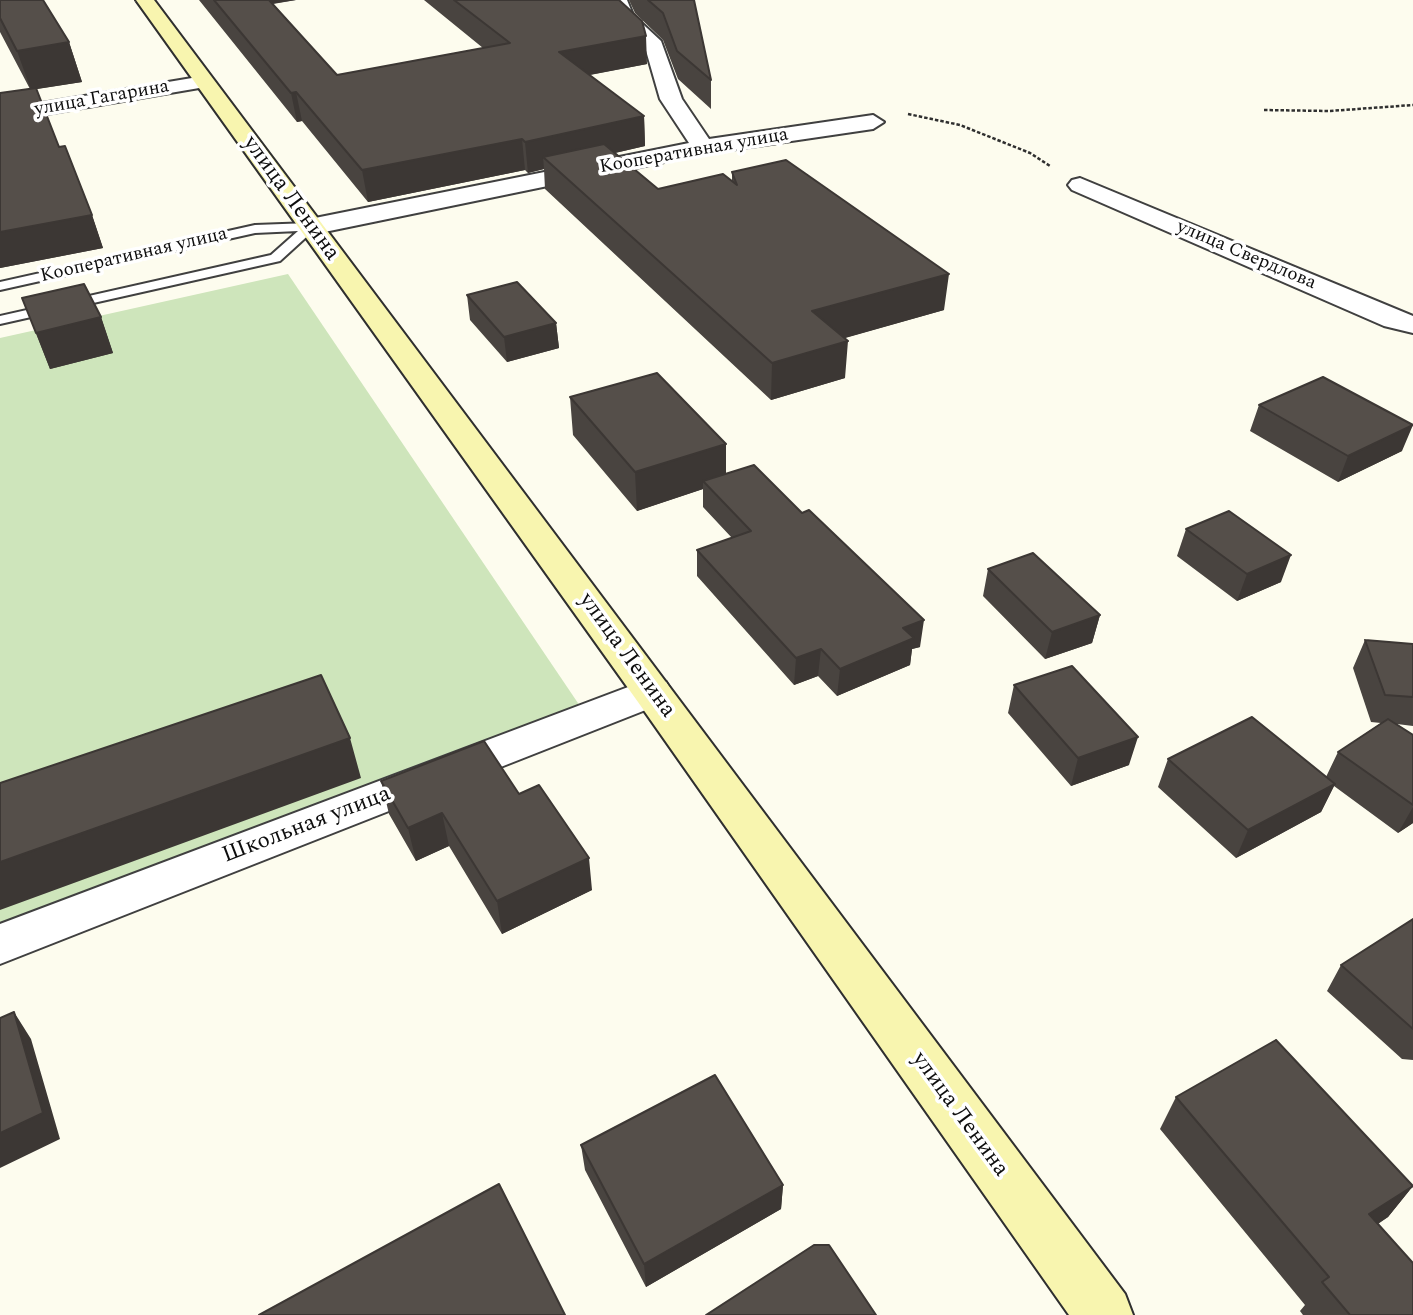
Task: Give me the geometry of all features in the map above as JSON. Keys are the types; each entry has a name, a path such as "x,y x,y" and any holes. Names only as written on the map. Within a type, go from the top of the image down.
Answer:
{"main road":[{"name":"улица Ленина","path":"145,0 652,691 1104,1315"}],"street":[{"path":"618,0 625,17 654,45 671,99 703,147"},
{"name":"улица Гагарина","path":"0,116 204,82"},
{"name":"Кооперативная улица","path":"310,227 703,147 873,122"},
{"name":"улица Свердлова","path":"1080,185 1394,320 1413,325"},
{"name":"Школьная улица","path":"0,944 652,691"}],"lane":[{"name":"Кооперативная улица","path":"0,286 255,229 310,227"},
{"name":"Кооперативная улица","path":"0,320 275,258 310,227"}],"path":[{"path":"1264,110 1330,111 1413,105"},
{"path":"873,122 910,114 960,125 1030,153 1080,185"}],"green space":[{"path":"288,274 582,709 0,927 0,338"}],"building":[{"path":"0,0 43,0 69,42 17,51 0,18"},
{"path":"214,0 269,0 337,75 510,43 454,0 619,0 642,21 646,36 559,52 644,116 525,142 522,139 362,170 296,92 291,93"},
{"path":"648,0 694,0 711,80 677,51 663,13"},
{"path":"36,88 59,147 65,146 92,215 0,232 0,93"},
{"path":"604,144 658,189 723,174 737,185 732,172 786,160 949,274 812,311 848,341 772,363 543,157"},
{"path":"517,282 556,323 504,337 467,295"},
{"path":"84,284 101,317 36,333 22,298"},
{"path":"657,373 726,444 635,472 570,397"},
{"path":"1323,377 1413,425 1348,456 1259,405"},
{"path":"754,465 802,513 809,510 924,620 903,628 914,638 840,669 821,649 796,658 697,550 751,531 703,481"},
{"path":"1229,511 1291,555 1247,574 1186,529"},
{"path":"1033,553 1100,615 1052,632 988,569"},
{"path":"1365,640 1413,644 1413,697 1385,695"},
{"path":"1072,666 1138,737 1078,758 1014,685"},
{"path":"321,675 350,738 0,862 0,783"},
{"path":"1252,717 1335,784 1248,830 1168,759"},
{"path":"1388,719 1413,735 1413,805 1338,752"},
{"path":"484,741 519,794 539,785 589,858 497,901 442,813 408,828 381,781"},
{"path":"1413,919 1413,1029 1341,965"},
{"path":"14,1012 43,1113 0,1133 0,1018"},
{"path":"1276,1040 1413,1186 1369,1214 1413,1263 1413,1315 1350,1315 1322,1282 1329,1277 1176,1097"},
{"path":"715,1075 783,1185 644,1264 581,1145"},
{"path":"499,1184 565,1315 259,1315"},
{"path":"814,1245 829,1245 876,1315 706,1315"}]}
